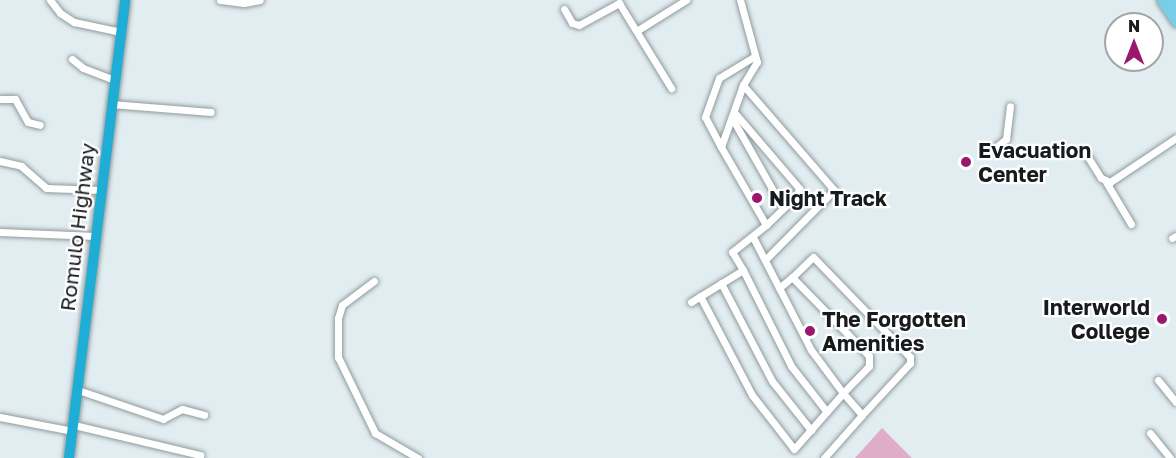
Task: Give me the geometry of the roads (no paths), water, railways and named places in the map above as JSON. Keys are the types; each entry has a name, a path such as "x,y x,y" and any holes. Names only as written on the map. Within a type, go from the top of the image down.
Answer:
{"highway":[{"name":"Romulo Highway","path":"69,458 125,0"}],"main road":[{"path":"1161,0 1176,22"},
{"path":"1170,0 1176,9"}],"street":[{"path":"50,0 60,13 74,22 121,33"},
{"path":"220,0 244,3 260,0"},
{"path":"638,30 686,0"},
{"path":"721,147 743,85 756,64 756,56 740,0"},
{"path":"564,9 572,22 579,25 618,1 638,30 671,88"},
{"path":"756,56 742,66 720,76 705,115 766,225"},
{"path":"72,58 83,68 114,80"},
{"path":"742,66 747,77"},
{"path":"743,85 834,190 765,260"},
{"path":"0,99 15,99 28,122 40,125"},
{"path":"111,104 211,112"},
{"path":"994,149 1006,139 1010,106"},
{"path":"733,116 783,208"},
{"path":"733,116 799,188 797,195 766,225 732,252 791,366 827,412"},
{"path":"1106,182 1176,138"},
{"path":"1086,154 1131,224"},
{"path":"0,161 21,166 46,188 101,190"},
{"path":"0,231 95,236"},
{"path":"753,237 811,350 862,415"},
{"path":"779,288 813,257 910,357 910,363 824,458"},
{"path":"691,302 743,270"},
{"path":"788,455 869,366 870,359 792,277"},
{"path":"374,281 342,305 338,318 338,357 375,433 418,458"},
{"path":"722,283 772,381 811,430"},
{"path":"700,296 752,395 794,448"},
{"path":"1158,380 1176,402"},
{"path":"78,390 163,419 180,410 204,415"},
{"path":"0,417 73,428 200,455"},
{"path":"1150,433 1170,458"}],"place":[{"name":"Evacuation Center","path":"966,162"},
{"name":"Night Track","path":"757,198"},
{"name":"Interworld College","path":"1162,319"},
{"name":"The Forgotten Amenities","path":"810,331"}]}
